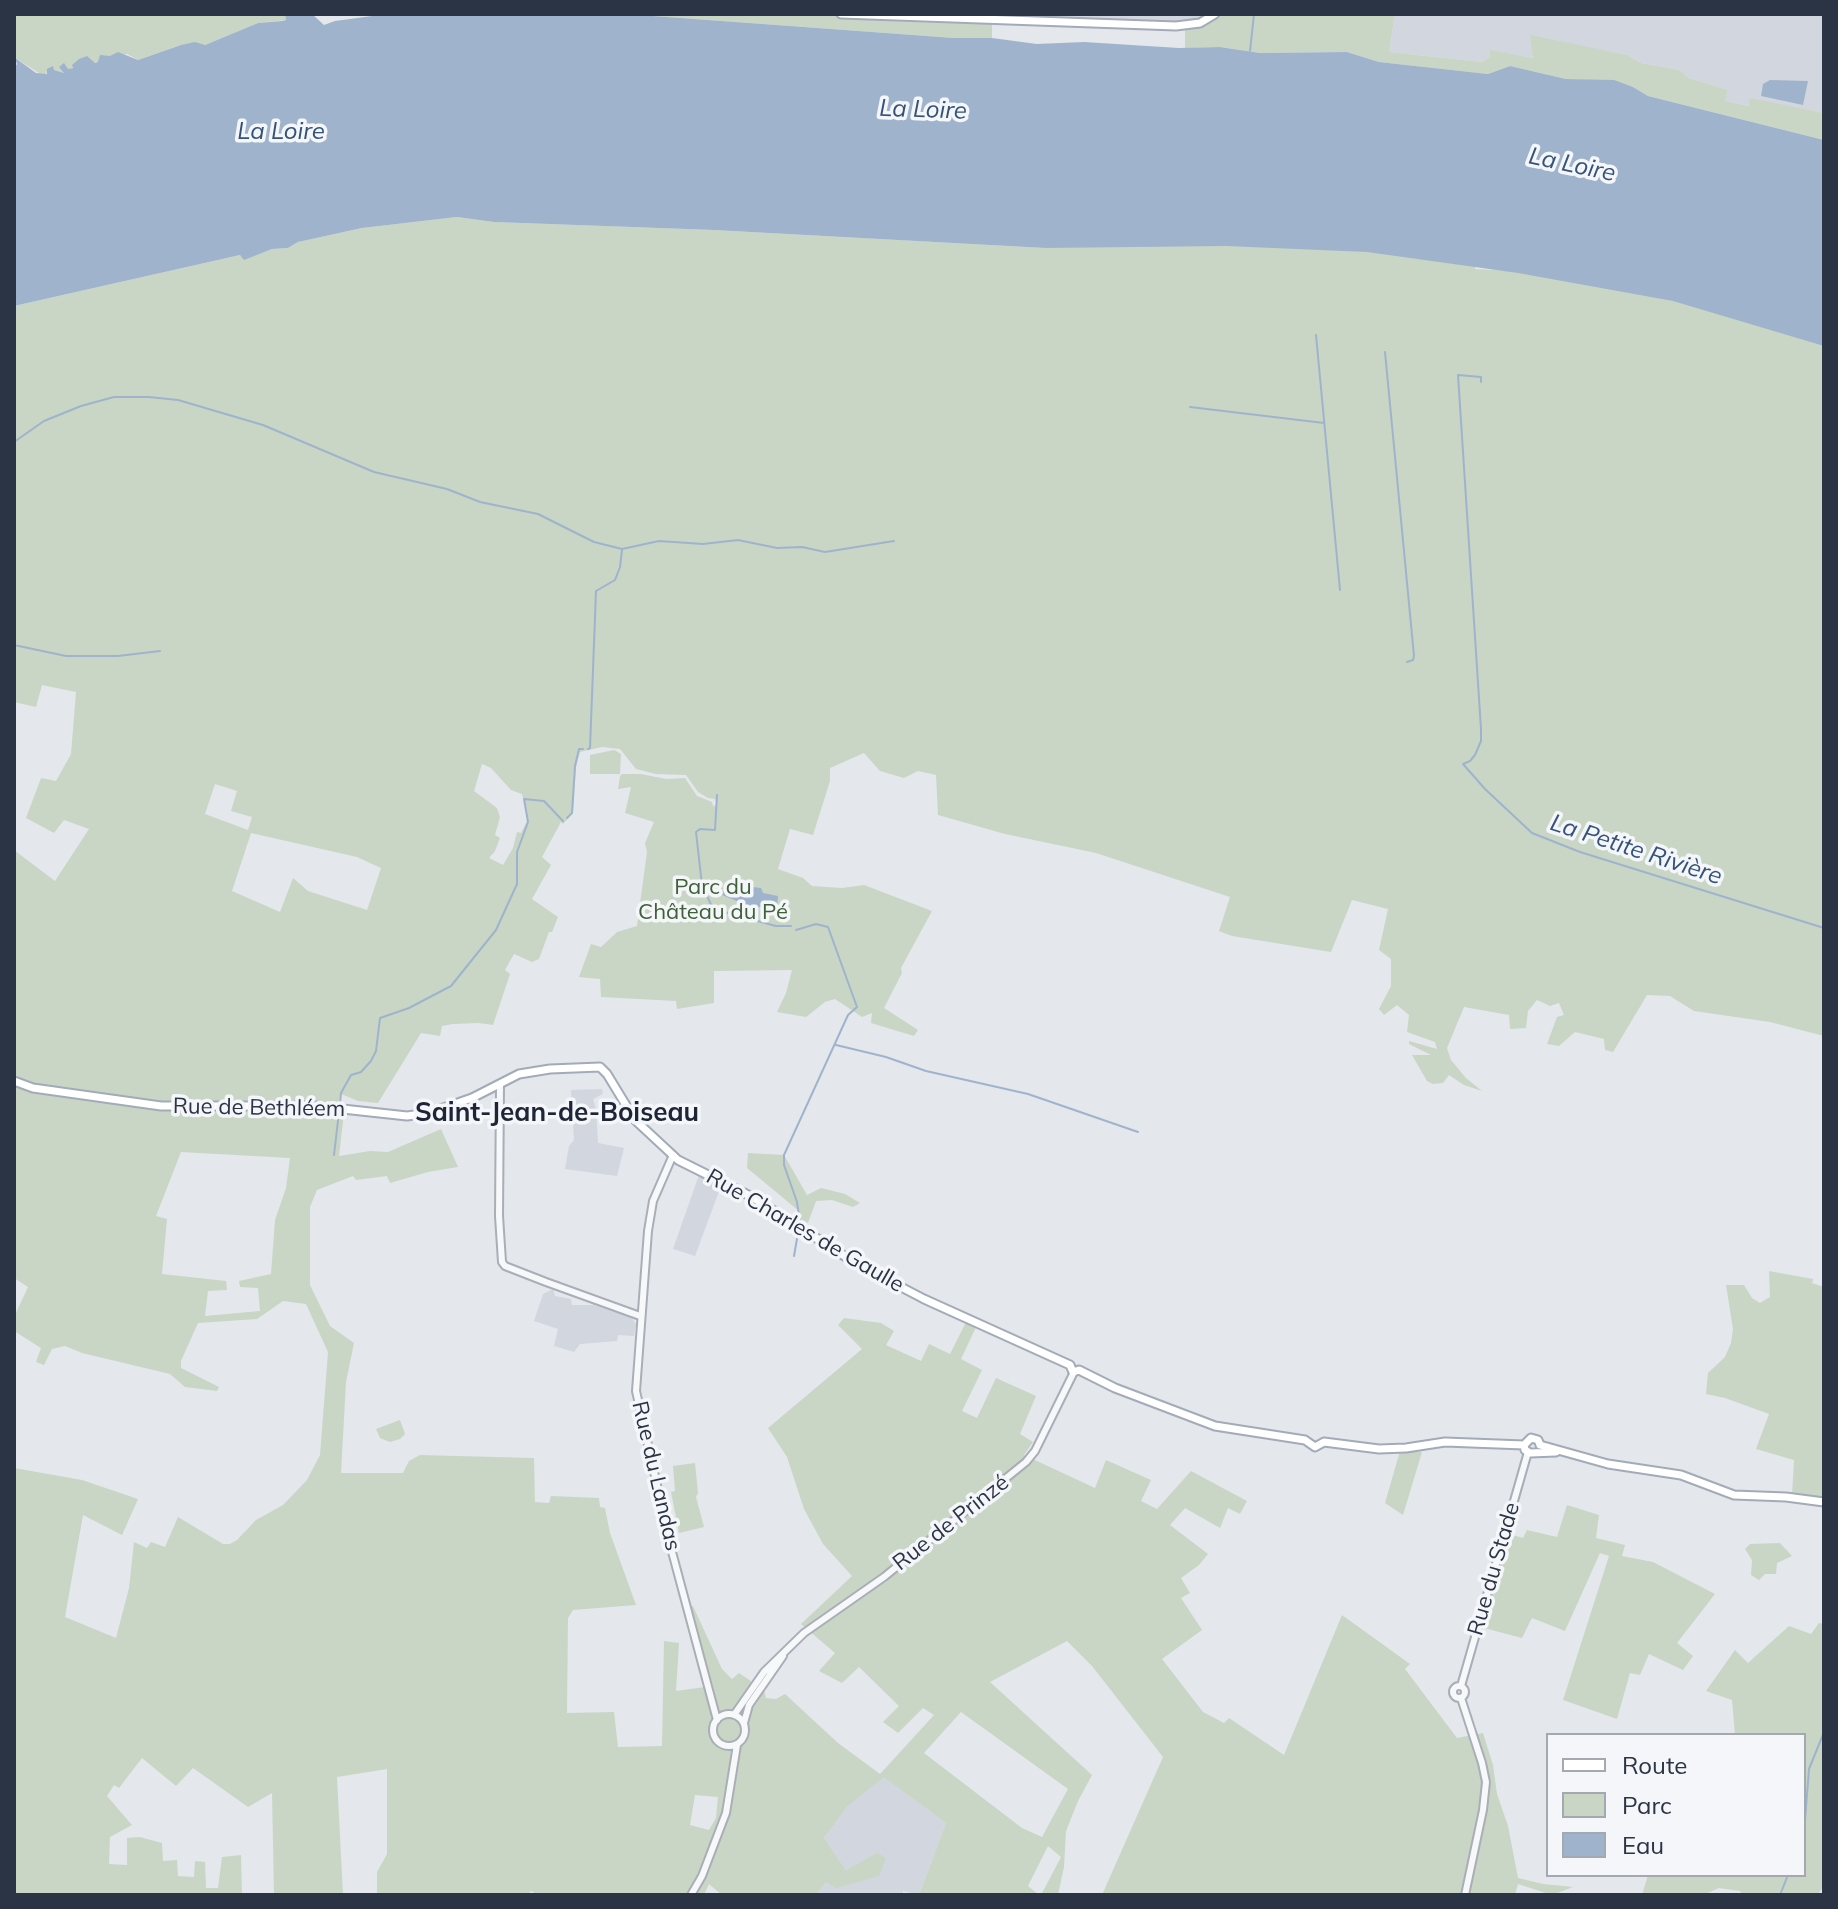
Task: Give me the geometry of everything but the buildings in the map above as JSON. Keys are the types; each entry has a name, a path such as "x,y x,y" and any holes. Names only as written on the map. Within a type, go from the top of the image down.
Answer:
{"main road":[{"path":"841,14 1176,26 1200,23 1215,14"},
{"name":"Rue de Bethléem","path":"14,1081 33,1088 161,1106 315,1106 407,1116 445,1108 519,1074 600,1067 612,1082"},
{"name":"Rue Charles de Gaulle","path":"612,1082 635,1120 673,1155 752,1197 857,1264 924,1299 1115,1388 1215,1426 1311,1442 1316,1438 1320,1443 1379,1449 1445,1442 1529,1450"},
{"path":"1529,1450 1531,1438 1538,1440 1540,1445"},
{"path":"1529,1450 1540,1445 1563,1453"},
{"path":"1529,1450 1563,1453 1608,1464 1681,1475 1734,1495 1824,1502"}],"street":[{"path":"500,1085 499,1223 502,1262 538,1279 640,1316"},
{"name":"Rue du Landas","path":"673,1155 653,1201 636,1381 638,1406 652,1454 686,1610 717,1720"},
{"name":"Rue de Prinzé","path":"731,1715 764,1672 816,1623 884,1577 1026,1462 1040,1442 1074,1369"},
{"name":"Rue du Stade","path":"1465,1895 1486,1782 1461,1698 1453,1692 1455,1687 1461,1686 1529,1450"},
{"name":"Rue de Prinzé","path":"744,1723 749,1705 793,1644"},
{"name":"Rue du Landas","path":"713,1699 731,1715"},
{"path":"691,1895 719,1832 729,1800 737,1745 744,1737 744,1723 731,1715 717,1720 714,1736 725,1746 731,1772"},
{"path":"725,1746 737,1745"}],"shaded area":[{"path":"814,14 1217,14 1199,26"},
{"path":"1395,14 1824,14 1824,113 1751,99 1750,106 1725,101 1728,90 1689,78 1680,70 1641,63 1627,55 1530,36 1534,58 1491,51 1490,57 1482,62 1389,52"},
{"path":"602,1089 603,1094 593,1099 598,1143 624,1148 617,1176 565,1169 569,1146 574,1140 571,1090"},
{"path":"699,1175 721,1186 695,1256 673,1249"},
{"path":"553,1289 555,1296 571,1299 572,1305 594,1305 632,1318 636,1324 634,1336 618,1335 617,1341 580,1344 574,1352 554,1346 558,1329 534,1321 543,1294"},
{"path":"884,1776 946,1823 919,1895 903,1891 903,1895 816,1895 826,1882 877,1854 846,1870 824,1838 847,1807"}],"green space":[{"path":"14,14 285,14 286,20 258,23 205,45 181,45 138,60 127,54 94,63 86,57 65,73 53,70 42,75 14,57"},
{"path":"626,14 814,14 992,21 992,38 954,38"},
{"path":"1217,14 1395,14 1389,52 1482,62 1490,57 1490,50 1533,58 1530,35 1627,55 1641,63 1680,70 1689,78 1728,90 1725,101 1749,106 1750,98 1824,113 1824,140 1648,96 1614,81 1566,79 1510,66 1488,74 1379,62 1347,52 1260,53 1220,47 1185,48 1185,28"},
{"name":"Parc du Château du Pé","path":"457,217 494,222 1045,248 1223,237 1476,263 1475,269 1540,272 1637,289 1824,338 1824,1036 1770,1022 1694,1011 1670,996 1647,995 1613,1052 1605,1050 1604,1039 1575,1032 1559,1046 1547,1044 1557,1017 1564,1015 1559,1003 1550,1006 1537,1000 1528,1011 1526,1028 1510,1029 1509,1015 1464,1007 1447,1048 1451,1060 1482,1091 1464,1085 1449,1075 1443,1083 1433,1084 1427,1081 1412,1055 1431,1055 1409,1044 1409,1041 1437,1049 1435,1042 1407,1032 1409,1015 1397,1005 1384,1015 1379,1009 1391,986 1391,959 1379,950 1388,909 1352,900 1331,952 1232,936 1219,931 1230,897 1096,853 1005,834 938,815 936,775 918,771 904,778 880,771 864,753 830,768 830,781 813,835 790,829 778,869 803,878 812,886 842,888 864,885 932,911 901,968 902,973 884,1008 918,1030 914,1036 871,1023 872,1013 862,1017 835,999 825,1002 806,1017 777,1012 792,970 714,971 714,1003 677,1009 676,1001 601,997 600,979 579,977 591,944 601,947 617,932 637,926 647,852 645,843 654,822 625,813 631,787 618,789 620,776 641,774 666,779 685,778 697,796 712,802 713,806 717,805 715,799 698,792 686,775 656,774 636,769 620,749 602,747 580,752 573,813 563,824 561,822 542,857 551,865 532,899 558,917 539,959 532,962 514,954 505,970 510,974 493,1025 453,1024 442,1026 440,1036 421,1033 378,1103 358,1101 341,1094 338,1103 344,1113 339,1156 370,1151 388,1152 441,1129 458,1167 390,1183 387,1176 356,1180 353,1176 317,1190 310,1207 310,1285 330,1326 354,1343 346,1382 341,1473 403,1473 409,1461 420,1455 534,1458 535,1502 549,1503 551,1496 599,1498 600,1507 605,1508 610,1533 636,1605 573,1610 568,1618 567,1713 614,1712 618,1747 662,1746 664,1641 679,1643 676,1691 705,1687 707,1693 714,1689 688,1608 693,1606 722,1669 732,1679 739,1673 764,1690 766,1698 776,1699 785,1694 838,1743 880,1774 934,1715 923,1708 898,1733 883,1722 899,1706 859,1667 842,1683 819,1671 835,1653 801,1624 852,1576 823,1544 804,1509 787,1457 768,1428 862,1349 838,1325 844,1318 881,1323 894,1331 886,1345 921,1361 929,1344 950,1354 967,1320 977,1325 961,1359 982,1370 962,1411 977,1418 996,1378 1036,1396 1020,1434 1033,1442 1024,1455 1095,1488 1106,1460 1151,1480 1141,1501 1157,1509 1191,1471 1247,1501 1240,1514 1228,1508 1220,1528 1185,1508 1170,1525 1208,1554 1181,1578 1190,1593 1181,1598 1202,1630 1162,1659 1203,1712 1224,1723 1229,1718 1284,1755 1342,1615 1410,1664 1405,1669 1457,1738 1483,1733 1508,1826 1518,1878 1573,1887 1552,1895 1518,1884 1515,1895 1102,1895 1163,1757 1092,1666 1067,1641 990,1682 1092,1775 1066,1831 1064,1867 1058,1895 1041,1895 1061,1857 1048,1846 1028,1886 1039,1895 919,1895 946,1823 884,1777 847,1807 824,1838 846,1870 877,1853 886,1858 879,1876 836,1888 826,1882 816,1895 722,1895 709,1884 704,1895 539,1895 531,1891 528,1895 377,1895 377,1872 387,1854 387,1769 337,1777 343,1895 274,1895 272,1793 248,1807 193,1768 176,1786 142,1758 119,1788 114,1785 107,1796 132,1825 110,1837 109,1864 127,1865 127,1838 140,1837 162,1843 163,1861 177,1860 178,1876 194,1877 195,1861 205,1862 206,1888 218,1888 222,1857 241,1855 242,1895 14,1895 14,1468 82,1480 138,1499 122,1535 83,1515 65,1617 116,1638 129,1588 134,1542 147,1548 151,1542 165,1547 178,1517 223,1544 230,1544 256,1520 283,1505 307,1480 320,1455 328,1352 306,1304 283,1301 257,1319 198,1323 181,1361 181,1368 219,1387 217,1391 185,1387 170,1374 65,1346 52,1349 44,1365 36,1362 41,1348 14,1331 14,1317 28,1287 14,1278 14,850 55,881 89,829 64,820 54,833 26,818 41,778 56,781 71,754 76,692 42,685 36,707 14,702 14,306 240,255 244,259 272,249 288,248 298,242 362,228","holes":["482,764 491,768 511,790 522,794 528,819 521,833 517,832 513,848 503,865 489,858 500,838 495,835 500,817 497,808 474,791","215,784 237,791 231,811 252,817 248,830 205,814","251,833 357,857 381,868 367,910 308,891 293,878 280,912 232,891","181,1152 290,1158 286,1188 275,1220 271,1274 239,1281 240,1287 258,1288 260,1311 205,1316 208,1291 227,1290 226,1281 162,1274 167,1219 156,1216","961,1712 1068,1789 1042,1837 1022,1828 924,1753","695,1795 718,1797 716,1818 709,1830 690,1825"]},
{"path":"614,750 621,754 620,774 590,774 590,755"},
{"path":"748,1153 784,1155 807,1195 821,1188 845,1194 860,1203 853,1207 832,1200 816,1201 808,1223 800,1219 799,1211 747,1168"},
{"path":"1769,1271 1813,1279 1812,1283 1824,1287 1824,1500 1792,1495 1794,1460 1756,1449 1769,1414 1706,1394 1708,1373 1725,1357 1731,1343 1733,1329 1726,1285 1744,1285 1752,1298 1760,1303 1770,1297"},
{"path":"400,1420 405,1434 400,1439 390,1442 380,1438 376,1429"},
{"path":"1400,1451 1422,1452 1403,1515 1385,1503"},
{"path":"695,1463 696,1497 704,1527 679,1533 671,1492 675,1491 673,1466"},
{"path":"1567,1505 1599,1515 1596,1538 1625,1545 1622,1556 1653,1562 1715,1594 1677,1643 1693,1656 1683,1670 1649,1654 1640,1675 1630,1673 1617,1719 1563,1700 1609,1556 1600,1553 1565,1631 1532,1618 1522,1638 1480,1627 1509,1534 1523,1538 1527,1530 1557,1537"},
{"path":"1780,1543 1792,1556 1777,1563 1776,1574 1765,1574 1759,1580 1751,1575 1752,1560 1745,1549 1750,1544"},
{"path":"1819,1623 1824,1624 1824,1885 1818,1895 1742,1895 1740,1891 1719,1888 1703,1895 1642,1895 1647,1877 1806,1877 1806,1733 1735,1733 1732,1700 1706,1691 1735,1650 1748,1663 1789,1626 1811,1634"}],"water":[{"name":"La Loire","path":"285,14 312,14 324,25 387,14 626,14 954,38 992,38 1037,44 1084,42 1179,48 1220,47 1260,53 1347,52 1379,62 1488,74 1510,66 1566,79 1614,80 1648,96 1824,140 1824,346 1673,301 1518,273 1367,252 1226,246 1045,248 494,222 457,217 362,228 298,242 288,248 272,249 244,260 240,255 14,306 14,68 17,64 14,57 36,73 47,74 47,69 53,66 54,70 64,73 59,67 64,63 68,69 73,68 72,65 79,59 87,56 95,63 100,55 110,56 118,52 138,60 181,45 195,42 205,45 258,23 286,20"},
{"path":"1770,80 1808,81 1803,105 1761,96 1763,84"},
{"path":"727,884 761,888 763,893 778,896 777,909 759,907 756,910 740,906 739,902 722,895"}],"waterway":[{"path":"1250,51 1254,14"},
{"path":"1316,335 1340,590"},
{"path":"1385,352 1414,656 1407,662"},
{"name":"La Petite Rivière","path":"1481,382 1481,377 1458,375 1481,729 1481,741 1475,755 1463,764 1532,833 1580,852 1824,928"},
{"path":"14,442 44,421 114,397 178,400 263,425 374,472 447,489 480,502 538,514 594,542 622,549 659,541 703,544 738,540 777,548 802,547 825,552 894,541"},
{"path":"1190,407 1324,423"},
{"path":"588,749 596,591 615,580 622,550"},
{"path":"14,645 66,656 118,656 160,651"},
{"path":"567,818 572,813 575,766 579,749 583,749"},
{"path":"717,795 715,830 700,829 696,832 702,885 713,909 776,926 791,926"},
{"path":"340,1104 341,1093 351,1075 361,1072 376,1051 380,1018 409,1008 451,986 496,930 517,884 517,852 528,822 524,799 544,801 563,821"},
{"path":"796,930 816,924 828,927 857,1007 848,1015 784,1155 800,1222"},
{"path":"836,1045 926,1071 1028,1094 1138,1132"},
{"path":"334,1155 339,1112"},
{"path":"794,1256 798,1233"},
{"path":"1806,1807 1809,1769 1824,1732"},
{"path":"1780,1895 1787,1877"}],"district":[{"name":"Saint-Jean-de-Boiseau","path":"557,1113"}]}
